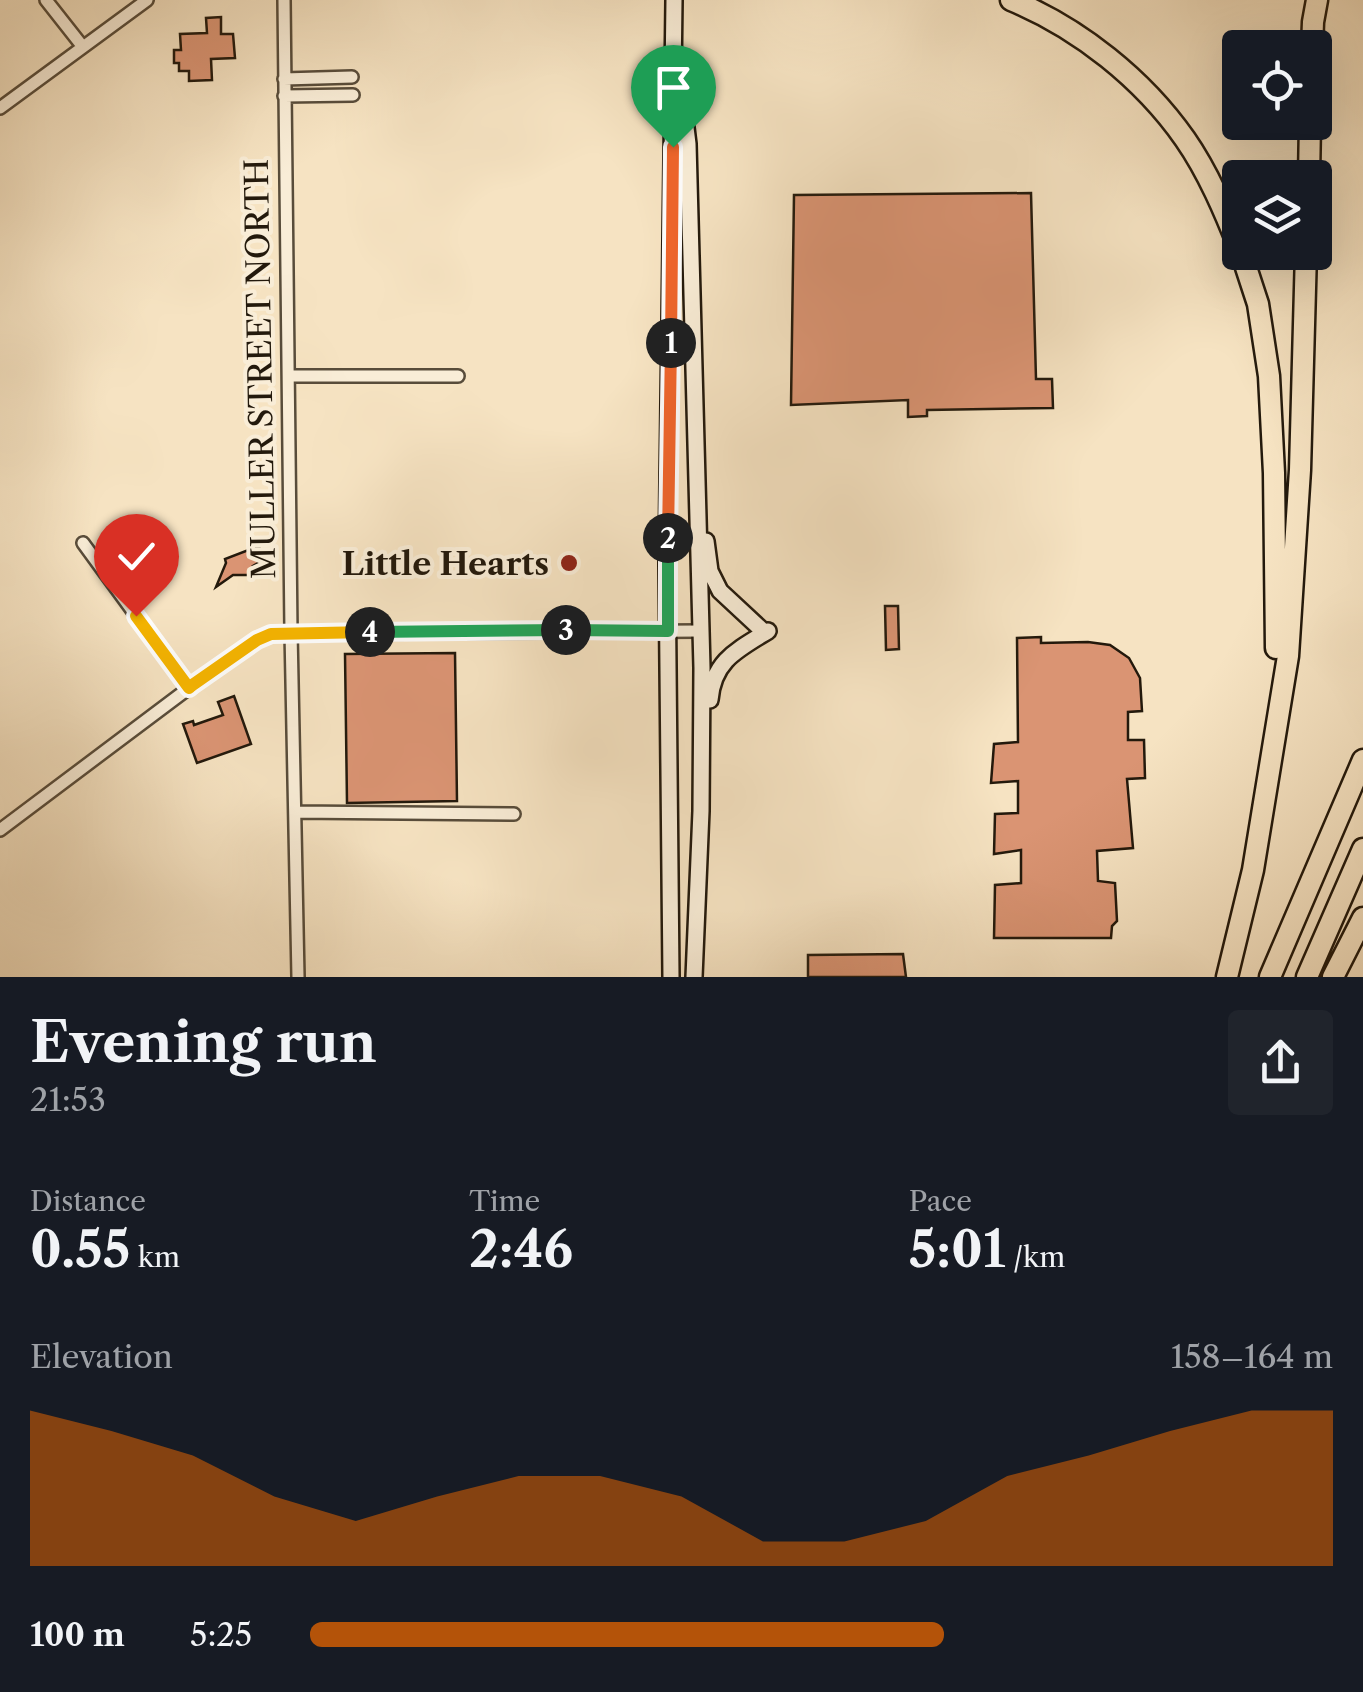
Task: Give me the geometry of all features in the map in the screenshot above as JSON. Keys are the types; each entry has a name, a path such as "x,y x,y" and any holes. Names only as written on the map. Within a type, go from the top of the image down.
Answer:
{"highway":[{"path":"1011,0 1094,46 1146,92 1185,140 1222,209"},
{"path":"1313,30 1317,0"},
{"path":"1246,270 1258,304 1269,376 1274,473 1276,730"},
{"path":"1227,977 1253,870 1288,656 1300,470 1306,270"},
{"path":"1270,977 1363,760"},
{"path":"1307,977 1363,849"},
{"path":"1334,977 1363,918"}],"main road":[{"path":"671,977 668,631 674,0"},
{"path":"675,36 688,144 702,668 702,787 694,977"},
{"path":"696,468 710,571 720,591 766,631 720,665 714,676 702,787"}],"street":[{"path":"46,0 83,47"},
{"path":"0,108 147,0"},
{"name":"MULLER STREET NORTH","path":"284,0 298,977"},
{"path":"284,79 352,78"},
{"path":"284,96 353,95"},
{"path":"289,376 458,376"},
{"path":"83,543 189,688"},
{"path":"0,830 189,688 257,640 277,632 700,631"},
{"path":"295,812 514,814"}],"building":[{"path":"221,17 221,34 233,34 235,58 211,59 212,80 189,81 189,71 179,71 179,63 174,63 174,50 181,50 180,34 207,33 206,18"},
{"path":"1031,193 1036,379 1052,379 1053,408 927,410 927,416 908,417 908,400 791,405 794,195"},
{"path":"259,546 263,560 253,566 255,569 248,575 233,575 216,587 225,559"},
{"path":"885,606 898,606 899,649 886,650"},
{"path":"1041,637 1041,643 1110,645 1129,658 1140,678 1142,711 1128,712 1128,740 1144,740 1145,778 1127,779 1133,848 1097,851 1098,881 1115,883 1117,921 1112,926 1111,938 994,938 995,885 1021,883 1021,850 994,854 995,814 1018,813 1018,781 991,783 994,744 1018,742 1017,638"},
{"path":"455,653 457,801 347,803 345,654"},
{"path":"234,696 251,744 197,763 183,724 193,721 194,725 223,715 218,702"},
{"path":"903,954 906,977 808,977 808,955"}],"place":[{"name":"Little Hearts","path":"569,563"}],"route":[{"path":"136,616 189,688 257,640 277,632 668,631 673,147"}]}
